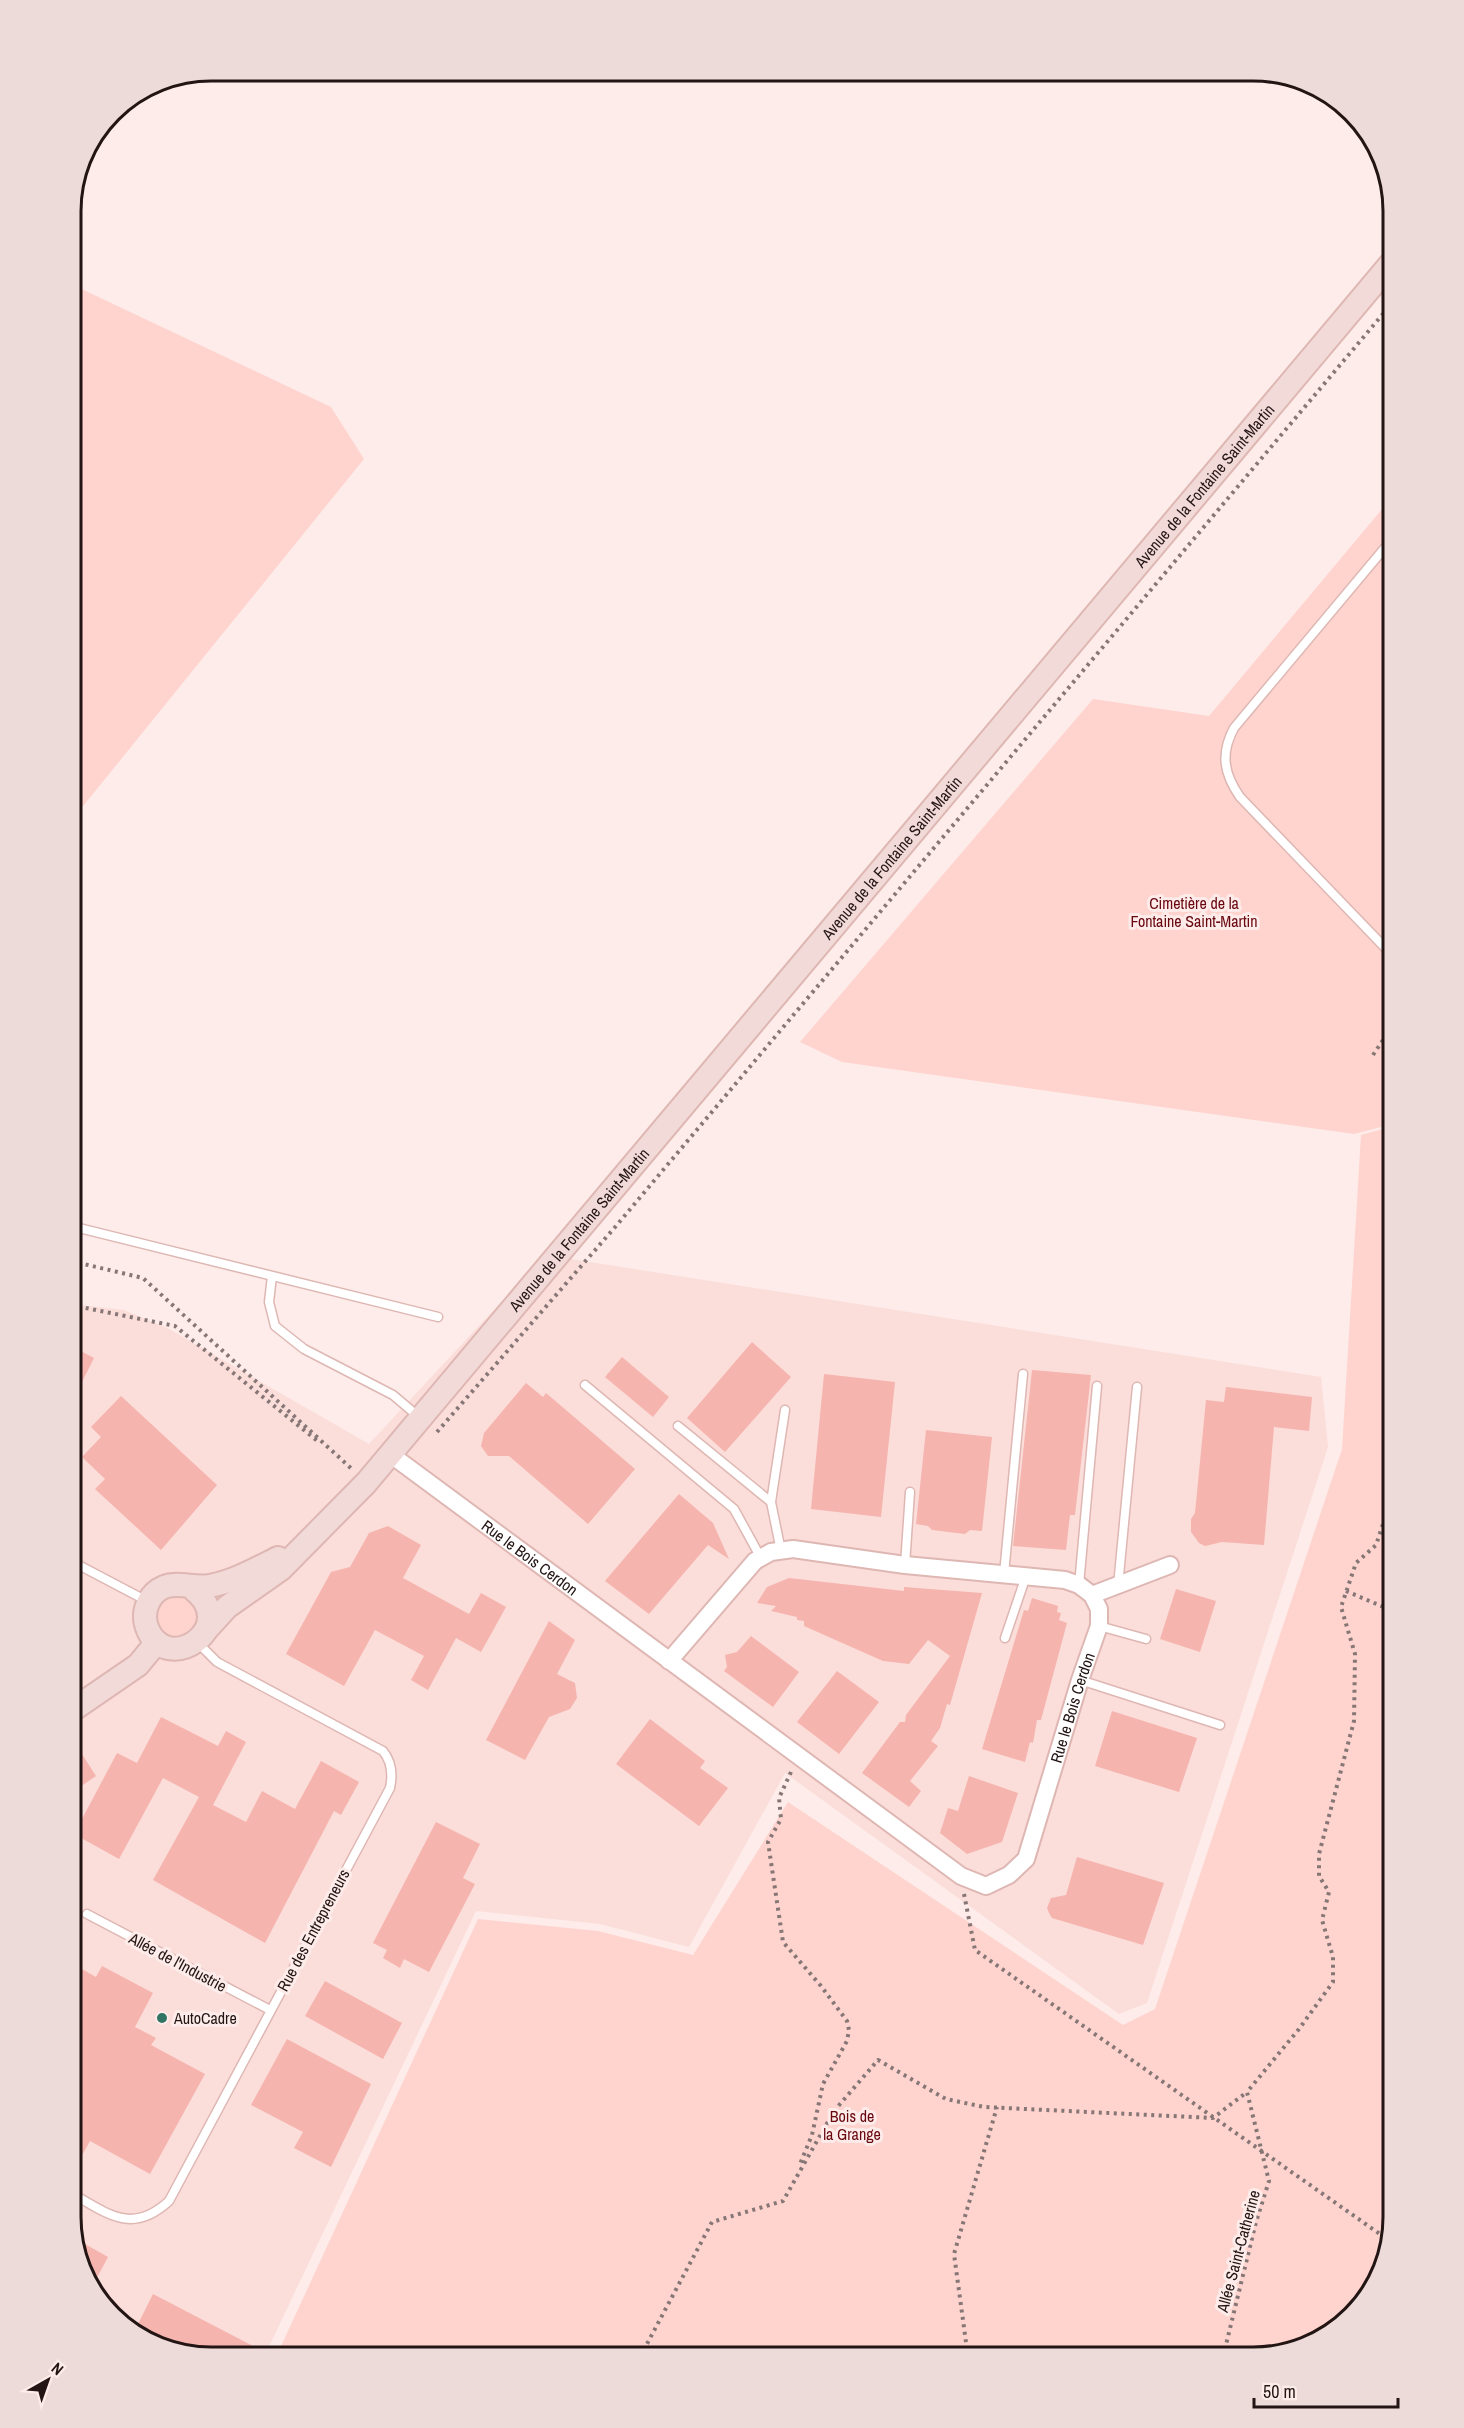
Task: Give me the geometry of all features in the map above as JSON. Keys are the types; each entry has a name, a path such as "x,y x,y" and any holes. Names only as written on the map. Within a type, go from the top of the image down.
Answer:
{"main road":[{"name":"Avenue de la Fontaine Saint-Martin","path":"201,1636 227,1607 281,1569 359,1476 425,1426 1383,274"},
{"path":"193,1589 207,1605 209,1617 201,1636 177,1649 157,1642 145,1623 148,1602 154,1593 173,1584 193,1589 228,1582 301,1547"},
{"path":"81,1704 138,1665 157,1642"}],"street":[{"name":"Rue le Bois Cerdon","path":"390,1454 961,1876 986,1886 1009,1875 1026,1859 1080,1680 1099,1626"},
{"path":"669,1661 755,1561 771,1552 793,1549 905,1565 1065,1580 1085,1590 1099,1609 1099,1626"},
{"path":"1085,1590 1118,1586 1170,1565"}],"lane":[{"path":"1383,551 1234,728 1224,754 1227,775 1240,797 1383,945"},
{"path":"81,1228 438,1317"},
{"path":"272,1276 269,1302 275,1326 304,1349 393,1395 425,1426"},
{"path":"1004,1574 1023,1374"},
{"path":"585,1385 734,1509 761,1558"},
{"path":"1085,1590 1097,1386"},
{"path":"1118,1586 1137,1387"},
{"path":"781,1551 771,1502 785,1410"},
{"path":"678,1426 771,1502"},
{"path":"905,1565 910,1492"},
{"path":"81,1566 148,1602"},
{"path":"1005,1638 1026,1576"},
{"path":"1099,1626 1146,1639"},
{"name":"Rue des Entrepreneurs","path":"81,2199 115,2218 145,2218 159,2211 170,2201 390,1788 389,1758 382,1751 216,1662 201,1636"},
{"path":"1080,1680 1220,1725"},
{"name":"Allée de l'Industrie","path":"87,1914 270,2010"}],"path":[{"path":"425,1426 440,1430 601,1244 1383,315"},
{"path":"1373,1055 1383,1041"},
{"path":"81,1263 143,1278 359,1476"},
{"path":"81,1307 175,1326 359,1476"},
{"path":"645,2347 712,2222 783,2201 834,2111 878,2060 946,2099 997,2108 1213,2118 1247,2092 1299,2029 1333,1982 1333,1957 1322,1920 1329,1892 1320,1876 1318,1854 1354,1721 1355,1654 1341,1607 1356,1563 1376,1545 1383,1525"},
{"path":"1346,1592 1383,1607"},
{"path":"796,2176 812,2135 823,2084 847,2041 849,2030 848,2021 783,1942 774,1896 777,1889 768,1842 781,1819 779,1798 799,1758"},
{"path":"961,1876 975,1950 1382,2235"},
{"name":"Allée Saint-Catherine","path":"1226,2347 1256,2222 1269,2181 1247,2092"},
{"path":"967,2347 954,2254 997,2108"}],"shaded area":[{"path":"545,1255 1321,1377 1328,1447 1147,2003 1119,2014 785,1773 689,1947 600,1924 476,1911 269,2347 203,2347 186,2344 154,2334 125,2315 113,2303 94,2274 82,2234 81,1305 124,1310 169,1329 369,1444"}],"green space":[{"path":"81,289 331,407 364,459 81,809"},
{"name":"Cimetière de la Fontaine Saint-Martin","path":"1383,508 1383,1127 1354,1134 842,1062 800,1042 1093,699 1209,716"},
{"name":"Bois de la Grange","path":"1383,1129 1383,2217 1379,2250 1373,2267 1366,2282 1345,2309 1318,2330 1303,2337 1286,2343 1253,2347 281,2347 478,1919 598,1931 693,1955 788,1802 1123,2025 1155,2009 1342,1449 1361,1135"},
{"path":"172,1594 193,1598 201,1618 187,1637 171,1638 158,1627 155,1616 157,1610 160,1604"}],"building":[{"path":"752,1342 791,1377 725,1452 687,1418"},
{"path":"81,1351 94,1358 81,1384"},
{"path":"622,1357 669,1397 653,1417 605,1377"},
{"path":"1032,1370 1091,1375 1075,1515 1070,1515 1066,1550 1013,1546"},
{"path":"824,1374 895,1382 881,1517 811,1509"},
{"path":"526,1383 543,1397 546,1393 635,1469 588,1524 509,1456 488,1456 481,1446 484,1433"},
{"path":"1226,1387 1312,1397 1309,1431 1274,1427 1264,1545 1222,1542 1205,1546 1199,1543 1191,1532 1191,1519 1195,1513 1206,1400 1224,1402"},
{"path":"121,1396 217,1485 161,1550 95,1489 105,1479 82,1457 101,1437 91,1427"},
{"path":"926,1430 992,1437 982,1531 970,1530 965,1534 932,1530 928,1526 916,1524"},
{"path":"679,1494 713,1523 729,1559 708,1545 649,1614 605,1581"},
{"path":"388,1526 421,1545 403,1578 469,1614 481,1593 506,1607 481,1652 456,1638 428,1690 411,1680 424,1656 375,1630 344,1686 286,1654 331,1572 350,1567 369,1533"},
{"path":"789,1578 904,1591 904,1587 982,1593 950,1705 947,1704 940,1728 931,1741 938,1746 910,1781 921,1791 909,1807 862,1773 900,1722 905,1722 906,1715 950,1656 928,1640 909,1664 883,1661 804,1626 804,1621 797,1620 797,1617 771,1611 776,1606 757,1603 767,1587"},
{"path":"1176,1589 1216,1601 1200,1652 1160,1639"},
{"path":"1032,1598 1058,1606 1057,1612 1061,1613 1059,1620 1067,1623 1041,1720 1037,1720 1033,1743 1030,1742 1025,1762 982,1749 1024,1610 1028,1611"},
{"path":"549,1621 575,1640 557,1674 575,1683 577,1698 570,1709 549,1717 525,1760 486,1740"},
{"path":"751,1636 799,1672 773,1707 724,1671 727,1667 725,1655 737,1652"},
{"path":"837,1671 879,1702 839,1754 797,1722"},
{"path":"1112,1711 1197,1738 1179,1792 1095,1766"},
{"path":"161,1717 218,1746 226,1731 246,1742 213,1805 246,1822 262,1791 295,1809 321,1761 359,1782 341,1815 334,1811 265,1943 153,1880 199,1797 163,1778 119,1859 81,1838 81,1821 117,1753 137,1763"},
{"path":"650,1719 705,1761 700,1768 728,1788 699,1826 616,1764"},
{"path":"81,1753 96,1776 81,1786"},
{"path":"969,1776 1018,1793 1002,1842 967,1854 940,1833 948,1808 958,1811"},
{"path":"436,1822 480,1844 463,1878 475,1884 429,1972 404,1959 400,1968 383,1958 387,1950 373,1943"},
{"path":"1077,1857 1164,1883 1143,1945 1052,1918 1047,1908 1051,1898 1066,1895"},
{"path":"102,1966 153,1993 135,2027 156,2038 151,2045 205,2074 150,2174 90,2141 81,2157 81,1969 96,1977"},
{"path":"325,1981 402,2023 383,2059 305,2016"},
{"path":"287,2039 371,2084 331,2167 294,2148 303,2132 251,2105"},
{"path":"84,2243 108,2257 97,2278"},
{"path":"153,2294 253,2346 203,2347 186,2344 154,2334 138,2324"}],"place":[{"name":"AutoCadre","path":"162,2018"}]}
